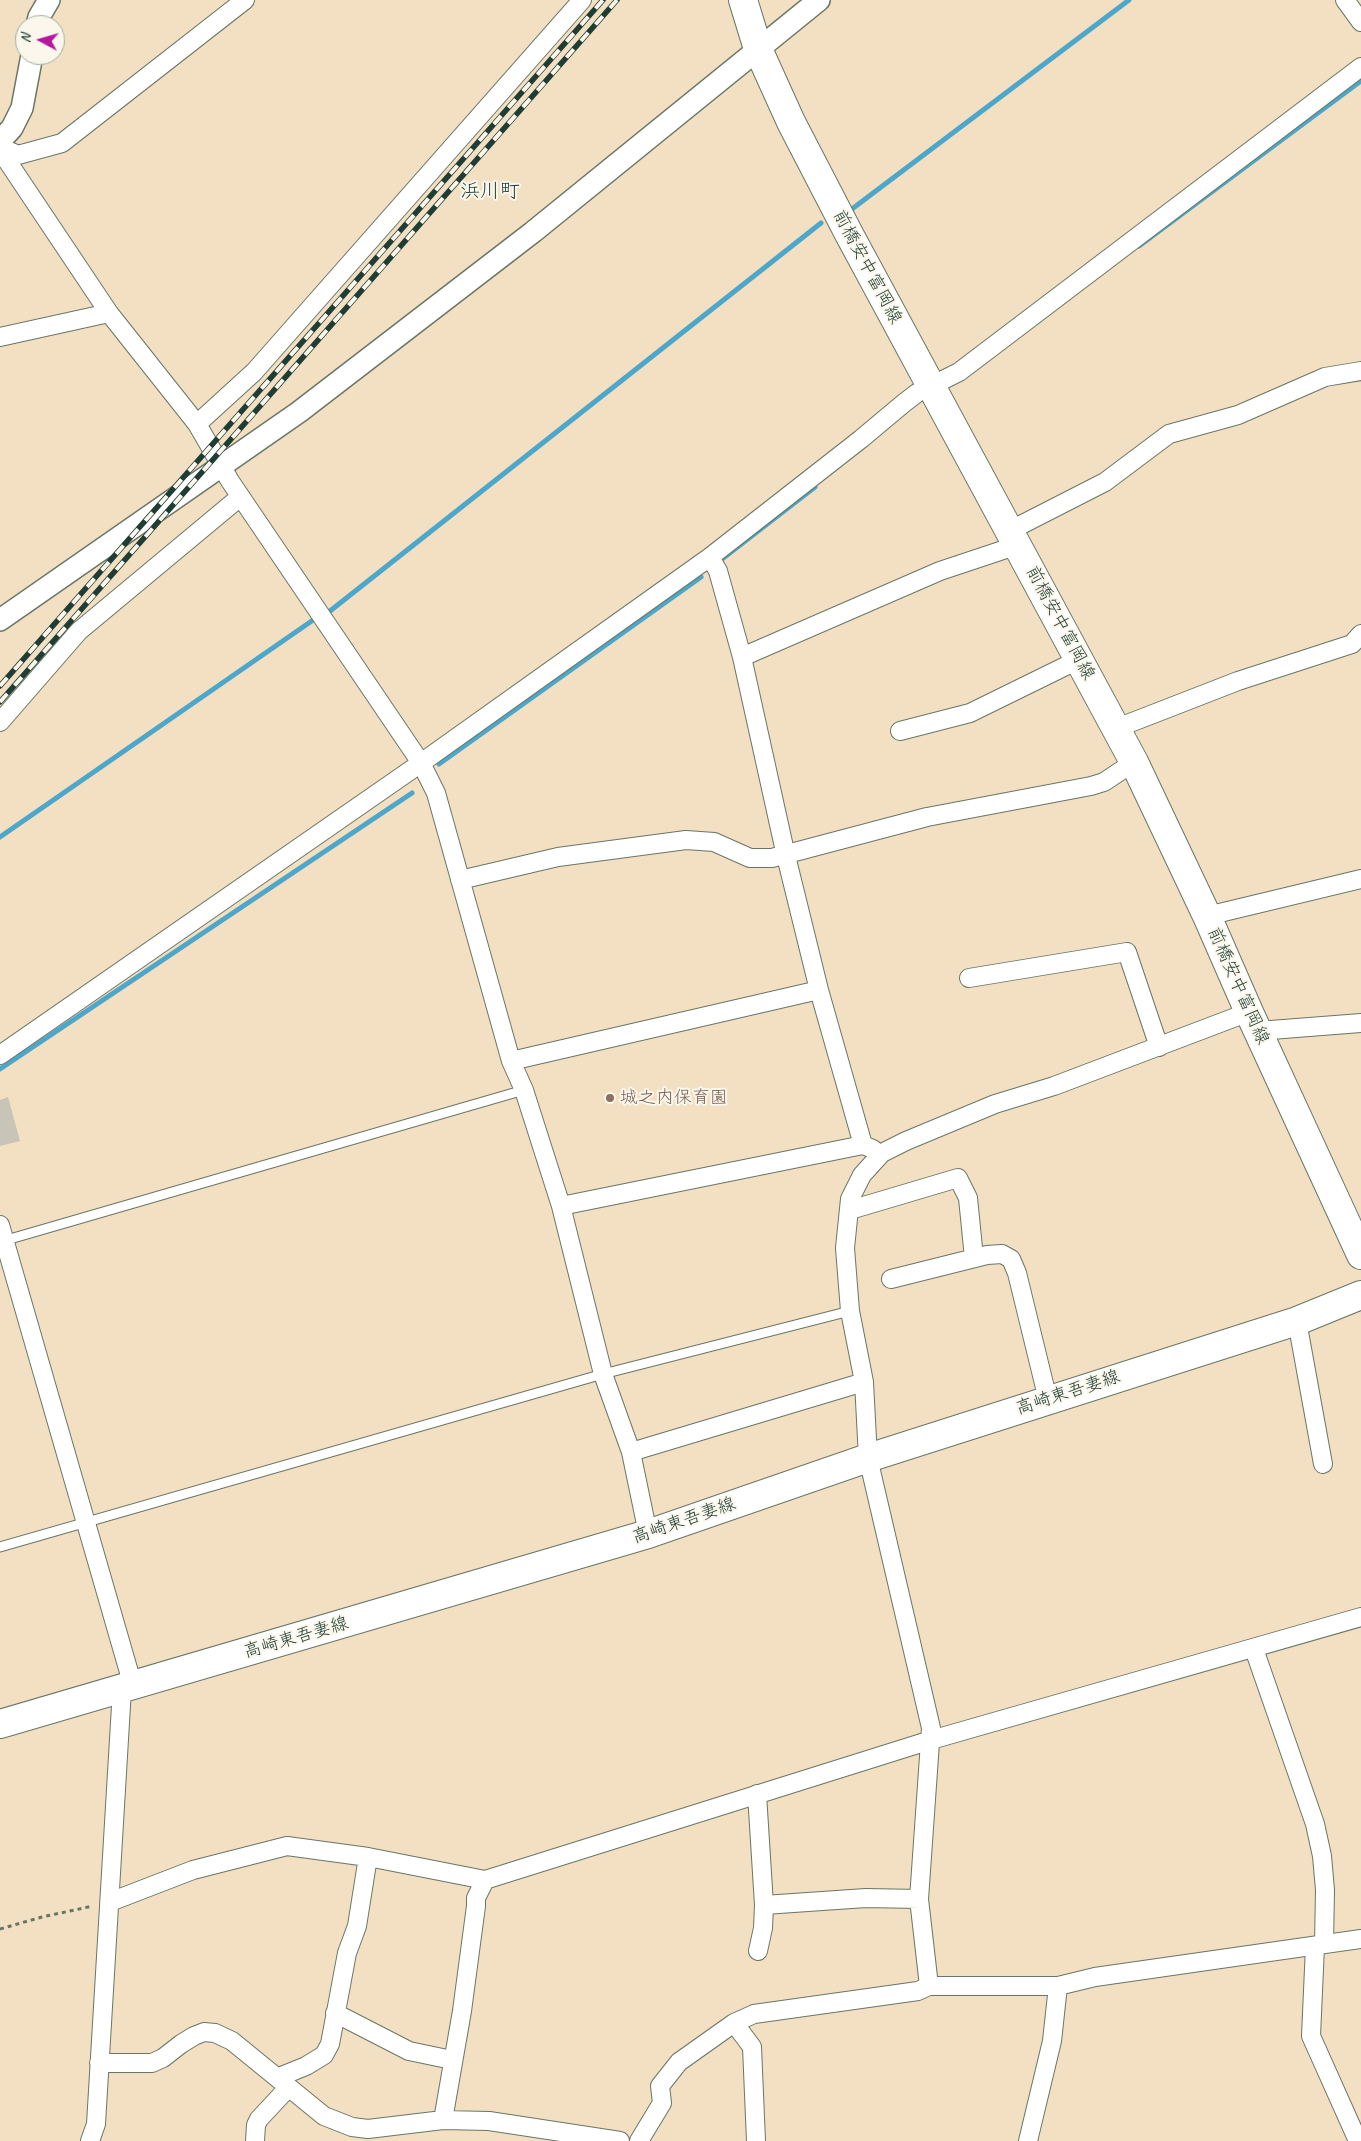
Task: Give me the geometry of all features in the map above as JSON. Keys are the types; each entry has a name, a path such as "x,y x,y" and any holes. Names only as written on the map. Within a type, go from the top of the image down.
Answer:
{"main road":[{"name":"前橋安中富岡線","path":"743,0 758,49 791,122 835,208 1134,762 1207,916 1361,1255"},
{"name":"高崎東吾妻線","path":"0,1724 648,1534 868,1458 1297,1321 1361,1295"}],"street":[{"path":"40,15 49,0"},
{"path":"0,148 18,155 62,143 245,0"},
{"path":"197,424 254,372 582,0"},
{"path":"0,620 299,412 533,232 819,0"},
{"path":"1345,0 1361,22"},
{"path":"0,141 12,128 22,108 30,65"},
{"path":"0,1055 421,763 710,557 917,393 959,372 1361,68"},
{"path":"0,148 110,313 197,424 240,497 421,763 436,793 511,1061 524,1090 561,1206 603,1374 631,1452 648,1534"},
{"path":"0,337 110,313"},
{"path":"742,656 1014,537 1105,482 1169,434 1238,415 1325,377 1361,371"},
{"path":"0,722 79,631 240,497"},
{"path":"710,557 718,571 742,656 786,856 819,990 863,1145"},
{"path":"1117,728 1238,681 1352,644 1361,634"},
{"path":"900,731 970,713 1080,659"},
{"path":"460,880 558,857 686,840 714,842 750,858 786,856 927,817 1091,786 1104,782 1134,762"},
{"path":"1207,916 1361,878"},
{"path":"969,978 1127,952 1159,1047"},
{"path":"511,1061 819,990"},
{"path":"929,1986 919,1899 931,1728 868,1458 864,1382 850,1311 845,1248 850,1199 862,1175 882,1153 906,1140 995,1104 1054,1086 1159,1047 1254,1022 1361,1023"},
{"path":"561,1206 863,1145 882,1153"},
{"path":"850,1210 958,1178 968,1198 974,1258"},
{"path":"1,1236 87,1522 127,1688 110,1902 96,2124 90,2141"},
{"path":"891,1279 974,1258 1002,1254 1011,1259 1017,1273 1048,1400"},
{"path":"1297,1321 1322,1464"},
{"path":"631,1452 864,1382"},
{"path":"110,1902 193,1870 287,1846 368,1857 485,1880 931,1740 1361,1617"},
{"path":"1254,1649 1315,1824 1322,1856 1325,1890 1312,2036 1358,2141"},
{"path":"757,1794 764,1905 764,1928 758,1951"},
{"path":"255,2141 258,2119 284,2082 324,2055 330,2044 347,1953 357,1926 368,1857"},
{"path":"443,2120 462,2011 476,1898 485,1880"},
{"path":"764,1905 866,1898 919,1899"},
{"path":"639,2141 662,2103 660,2086 679,2062 734,2023 754,2014 918,1991 929,1986 1058,1986 1095,1977 1361,1939"},
{"path":"1028,2141 1052,2041 1058,1986"},
{"path":"336,2013 408,2051 452,2060"},
{"path":"734,2023 752,2047 756,2141"},
{"path":"99,2063 152,2063 163,2058 180,2044 194,2036 204,2032 215,2033 232,2041 324,2116 352,2127 368,2129 443,2120 489,2122 620,2141"}],"lane":[{"path":"1,1236 524,1090"},
{"path":"0,1547 603,1374 850,1311"}],"path":[{"path":"0,1929 42,1917 110,1902"}],"shaded area":[{"path":"8,1097 20,1141 0,1146 0,1100"}],"waterway":[{"path":"848,212 1129,0"},
{"path":"1139,246 1361,81"},
{"path":"330,611 821,223"},
{"path":"722,559 815,487"},
{"path":"439,764 701,577"},
{"path":"0,837 316,618"},
{"path":"0,1069 412,793"}],"railway":[{"path":"0,686 603,0"},
{"path":"0,702 617,0"}],"place":[{"name":"城之内保育園","path":"610,1098"}],"district":[{"name":"浜川町","path":"490,192"}]}
